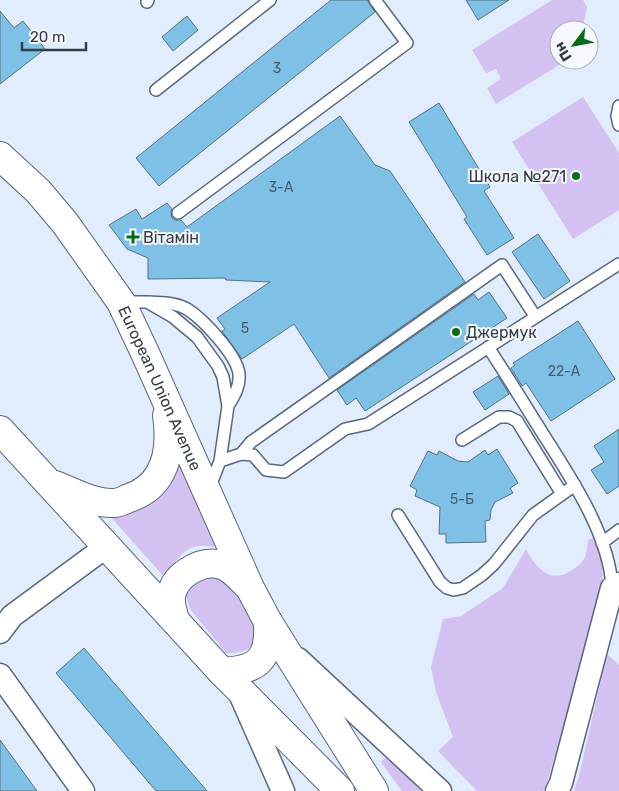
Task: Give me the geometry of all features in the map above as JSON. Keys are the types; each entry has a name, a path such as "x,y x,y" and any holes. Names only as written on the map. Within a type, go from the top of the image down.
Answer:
{"main road":[{"name":"European Union Avenue","path":"0,156 38,191 134,302 165,399 250,588 268,622 374,791"},
{"path":"49,482 88,499 115,503 141,494 158,478 169,452 169,426 165,399"},
{"path":"0,430 230,680 340,791"},
{"path":"175,620 171,608 171,595 176,582 189,570 205,564 219,564 233,571 250,588"},
{"path":"230,680 239,671 260,660 266,652 269,641 268,622"}],"street":[{"path":"0,632 12,616 107,546"},
{"path":"557,791 561,783 615,586"},
{"name":"European Union Avenue","path":"283,645 440,791"},
{"path":"0,675 83,791"},
{"path":"230,680 283,791"}],"lane":[{"path":"156,90 270,0"},
{"path":"178,213 406,43 375,0"},
{"path":"619,106 616,116 619,125"},
{"path":"220,461 241,454 253,455 266,470 284,472 345,429 368,424 534,316 619,264"},
{"path":"241,454 251,442 502,265 534,316"},
{"path":"134,302 176,305 187,309 208,326 236,365 238,374 237,390 228,406"},
{"path":"134,302 173,317 197,337 218,366 223,378 228,406 220,461 207,492"},
{"path":"488,347 575,485 606,552 615,586"},
{"path":"462,440 499,417 509,417 517,421 562,494"},
{"path":"398,515 440,582 447,588 454,590 463,588 482,576 494,564 533,515 575,485"},
{"path":"602,543 619,530"}],"shaded area":[{"path":"552,0 583,0 587,7 584,20 549,20 549,70 551,70 496,104 487,88 501,79 496,69 486,73 472,50"},
{"name":"Школа №271","path":"583,97 619,153 619,210 573,239 512,142"},
{"path":"178,461 219,548 209,546 193,547 178,558 166,579 108,514"},
{"path":"593,538 602,566 602,594 546,786 543,791 477,791 438,751 453,737 436,692 431,667 443,619 461,616 503,588 526,549 533,561 543,571 555,576 562,575 579,565 586,555 588,540"},
{"path":"202,573 235,581 250,608 256,624 256,638 250,648 239,652 226,653 190,609 185,593"},
{"path":"607,654 619,665 619,791 574,791 579,776"},
{"path":"387,756 421,791 402,791 381,762"}],"building":[{"path":"331,0 367,0 375,12 159,186 136,158"},
{"path":"466,0 509,0 478,20"},
{"path":"0,11 14,28 23,21 45,49 0,84"},
{"path":"187,16 198,30 173,51 162,37"},
{"path":"439,103 490,187 484,191 514,238 487,255 464,219 467,217 409,122"},
{"path":"340,116 375,165 390,171 465,282 329,378 294,324 242,359 222,331 225,329 217,318 270,282 226,280 225,278 148,279 148,258 127,249 109,225 136,209 142,219 167,203 172,209 172,218 181,220 187,227"},
{"path":"538,234 570,281 544,299 512,252"},
{"path":"489,292 507,318 365,411 356,398 347,405 337,390 474,294 478,300"},
{"path":"578,321 615,379 551,421 526,383 522,386 511,368 515,365 513,363"},
{"path":"498,376 509,394 485,410 473,392"},
{"path":"619,429 619,486 607,494 591,470 604,462 594,446"},
{"path":"497,449 518,483 510,488 513,493 495,502 491,510 490,520 485,521 486,542 446,543 446,534 439,534 440,507 415,496 417,490 410,486 428,451 437,455 439,451 458,461 468,462 485,450 488,455"},
{"path":"84,648 207,791 156,791 56,673"},
{"path":"0,740 37,791 0,791"}],"place":[{"name":"Школа №271","path":"576,176"},
{"name":"Вітамін","path":"133,237"},
{"name":"Джермук","path":"456,332"}]}
